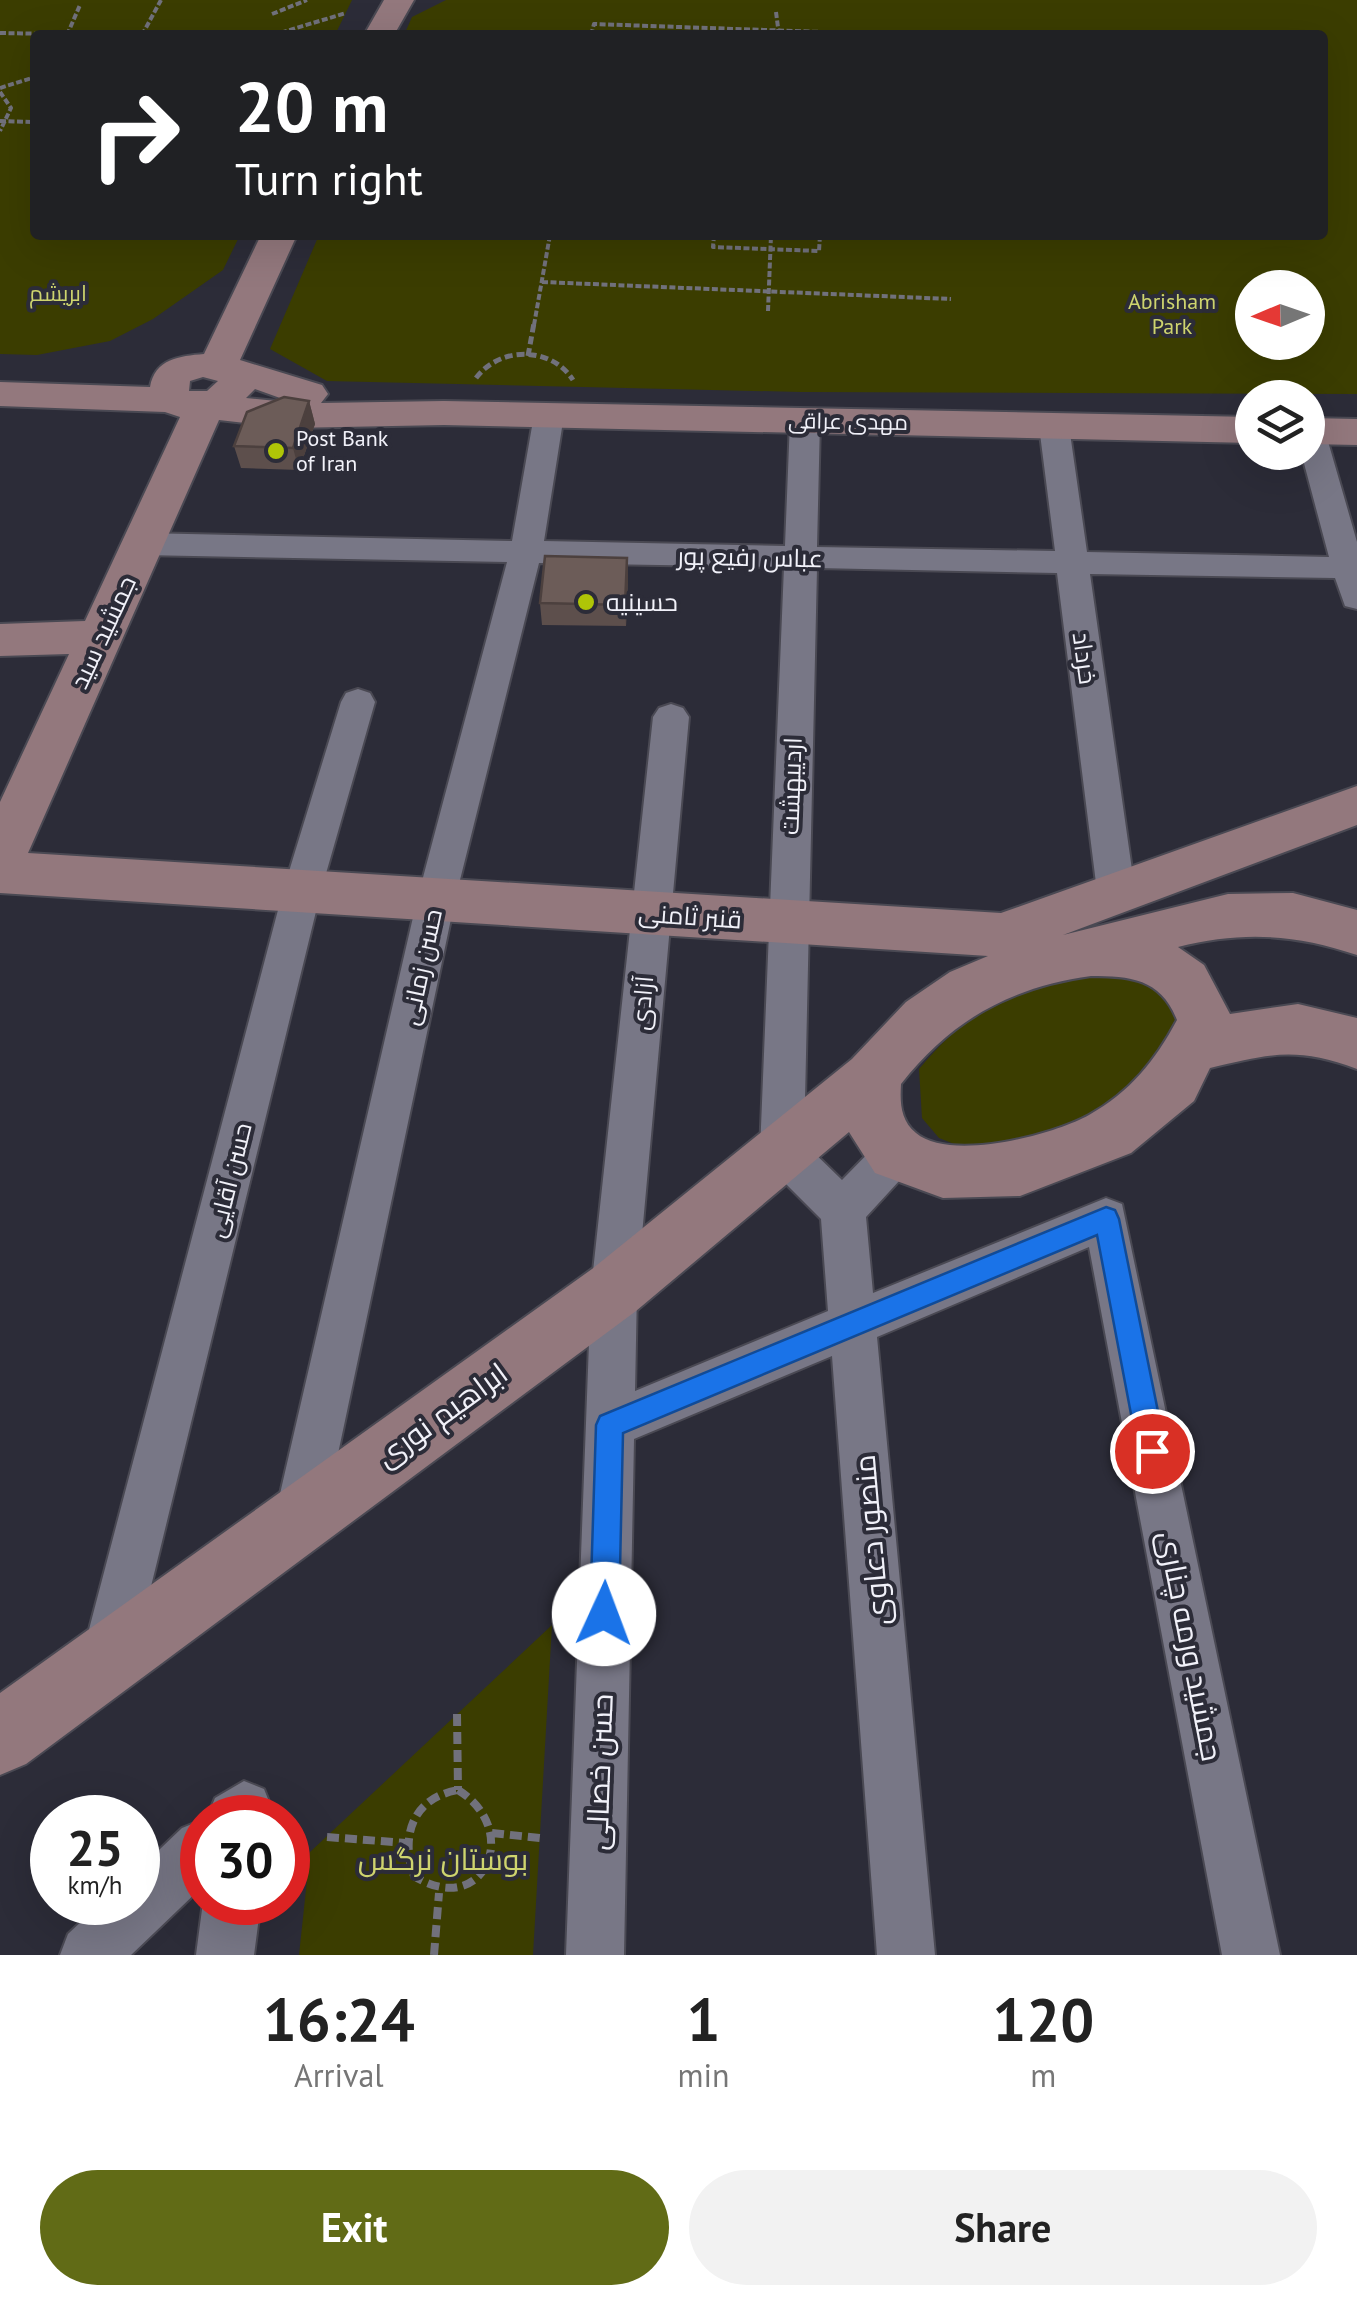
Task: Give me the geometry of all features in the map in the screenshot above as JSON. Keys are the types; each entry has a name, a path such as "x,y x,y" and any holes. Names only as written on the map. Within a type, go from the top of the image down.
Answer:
{"street":[{"path":"381,30 398,0"},
{"name":"جمشید سید","path":"0,858 143,544 204,382 275,240"},
{"name":"مهدی عراقی","path":"0,394 88,397 204,382 290,416 549,415 1235,430"},
{"name":"حسن زمانی","path":"299,1520 436,900 526,552 549,415"},
{"name":"اردیبهشت","path":"782,1151 786,922 805,420"},
{"name":"خرداد","path":"1054,426 1116,891"},
{"path":"1325,431 1357,432"},
{"path":"1321,470 1354,578"},
{"name":"عباس رفیع پور","path":"143,544 1072,563 1354,578"},
{"path":"0,640 100,637"},
{"name":"حسن آقایی","path":"106,1660 302,891 358,702"},
{"name":"آزادی","path":"614,1290 671,716"},
{"name":"قنبر ثامنی","path":"0,872 1002,936 1357,805"},
{"path":"1081,953 1128,956 1170,968 1192,988 1205,1021 1196,1047 1174,1083 1110,1134 1020,1168 944,1171 896,1154 871,1117 872,1077 900,1040 951,999 1028,964 1081,953 1191,920 1272,911 1337,924 1357,934"},
{"path":"1196,1047 1274,1028 1332,1030 1357,1044"},
{"name":"ابراهیم نوری","path":"0,1738 614,1290 872,1077"},
{"path":"782,1151 843,1210 896,1154"},
{"name":"منصور دعاوی","path":"843,1210 906,1955"},
{"name":"جمشید ورمه چناری","path":"854,1322 1106,1219 1251,1955"},
{"name":"حسن خصالی","path":"594,1955 614,1290"},
{"path":"610,1425 854,1322"},
{"path":"89,1955 180,1869"},
{"path":"225,1955 229,1925"}],"path":[{"path":"145,30 161,0"},
{"path":"272,14 307,0"},
{"path":"69,30 80,5"},
{"path":"289,30 346,12"},
{"path":"776,12 779,30"},
{"path":"592,30 594,24 717,30"},
{"path":"0,33 30,34"},
{"path":"0,131 9,121 11,108 0,90 30,80"},
{"path":"0,120 30,122"},
{"path":"528,356 549,240"},
{"path":"714,240 713,248 820,251 820,240"},
{"path":"768,312 771,240"},
{"path":"542,282 952,299"},
{"path":"458,1714 458,1790"},
{"path":"458,1790 472,1795 483,1806 492,1833 492,1850 477,1878 466,1887 439,1893 414,1876 406,1843 417,1810 429,1798 458,1790"},
{"path":"492,1833 540,1838"},
{"path":"326,1837 406,1843"},
{"path":"434,1955 439,1893"}],"green space":[{"name":"ابریشم","path":"0,0 352,0 337,30 30,30 30,240 238,240 223,270 153,319 110,341 37,355 0,354"},
{"name":"Abrisham Park","path":"446,0 1357,0 1357,394 1325,394 1325,380 1235,380 1235,394 801,392 327,381 270,349 317,240 1328,240 1328,30 406,30 412,17"},
{"path":"1094,970 1156,984 1181,1021 1148,1077 1074,1129 972,1151 939,1138 922,1118 919,1069 939,1046 998,1003"},
{"name":"بوستان نرگس","path":"552,1625 533,1955 299,1955 302,1925 310,1925 310,1852"}],"building":[{"path":"284,397 309,401 293,448 234,446 247,412"},
{"path":"545,556 627,558 625,605 540,603"}],"place":[{"name":"Post Bank of Iran","path":"276,451"},
{"name":"حسینیه","path":"586,602"}],"route":[{"path":"604,1614 610,1425 1106,1219 1152,1451"}]}
